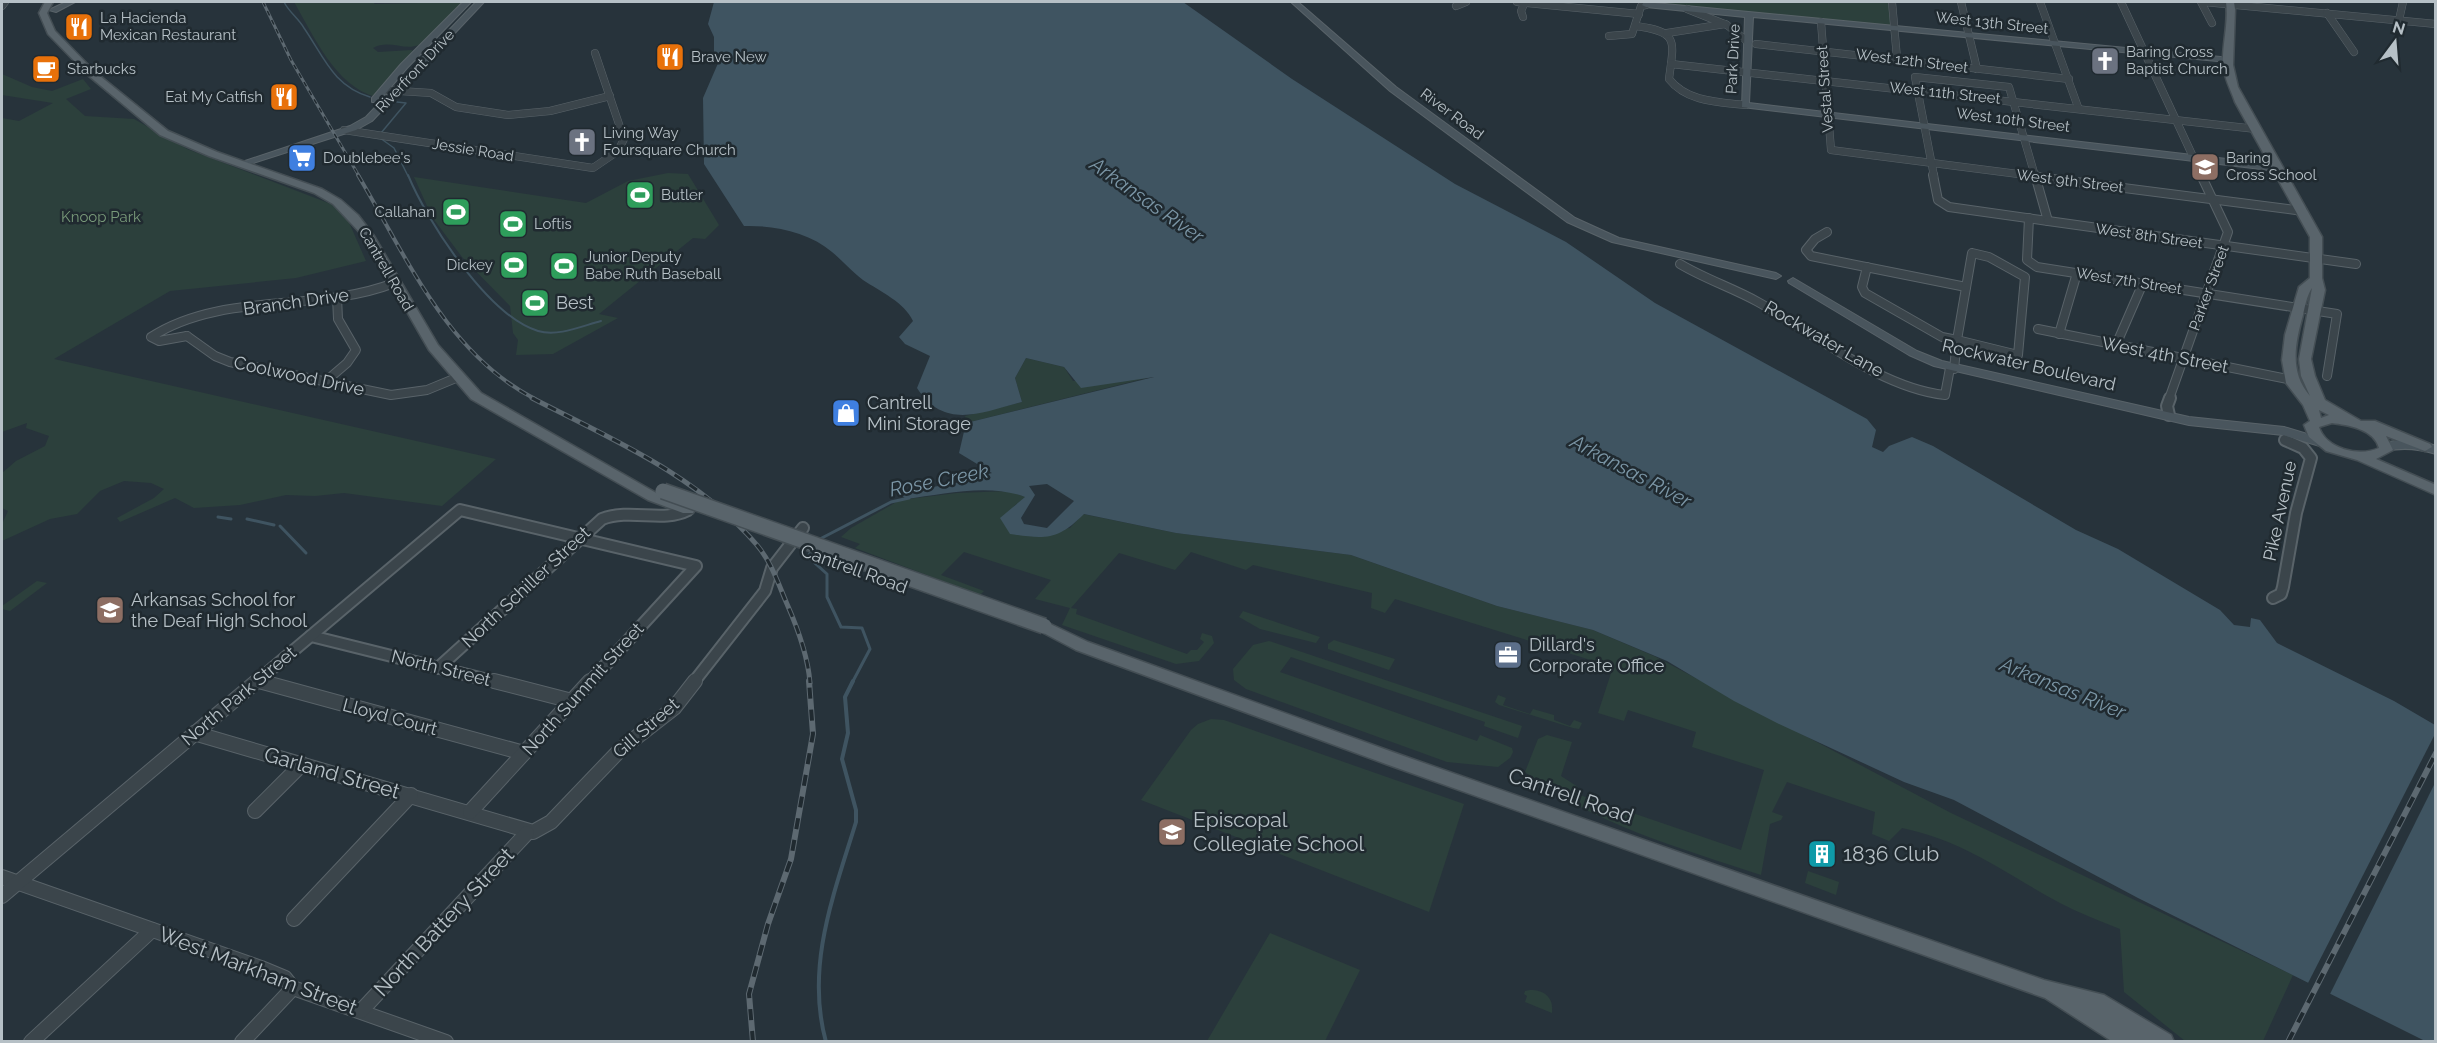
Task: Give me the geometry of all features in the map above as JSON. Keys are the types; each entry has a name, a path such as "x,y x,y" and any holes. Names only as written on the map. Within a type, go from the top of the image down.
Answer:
{"main road":[{"path":"2230,3 2232,27 2228,60 2232,81 2316,237 2318,259 2314,281 2319,290 2305,359 2313,386 2324,407 2379,437 2391,459 2436,481"},
{"name":"Cantrell Road","path":"51,7 51,32 92,74 150,123 178,141 318,190 342,205 364,229 427,340 456,378 487,403 629,483 1041,630 1392,759 2044,989"},
{"path":"2311,426 2315,417 2312,408 2292,380 2288,354 2305,287 2314,281"},
{"path":"2313,386 2326,400 2345,412 2431,448"},
{"path":"2311,426 2319,421 2331,419 2363,427"},
{"path":"2311,426 2324,443 2436,490"},
{"path":"2351,454 2369,456 2387,449"},
{"name":"Cantrell Road","path":"658,494 686,512 1041,630"},
{"path":"2044,989 2133,1041"},
{"path":"2044,989 2097,1002 2163,1041"}],"street":[{"path":"2,6 5,2"},
{"path":"51,7 71,2"},
{"name":"Riverfront Drive","path":"344,130 365,113 467,2"},
{"name":"Riverfront Drive","path":"241,164 344,130 369,119 480,2"},
{"name":"River Road","path":"1294,2 1393,89 1564,215 1603,235"},
{"path":"1456,6 1466,2"},
{"path":"1517,2 1639,14"},
{"path":"1523,17 1521,10 1525,2"},
{"path":"1892,2 1897,58"},
{"path":"1961,2 1977,69"},
{"path":"2040,2 2078,107"},
{"name":"Parker Street","path":"2121,2 2228,232 2167,406 2169,415"},
{"path":"2212,23 2202,2 2436,24"},
{"path":"2312,12 2316,2"},
{"path":"2399,20 2403,2"},
{"path":"1609,36 1632,34 1641,6 1647,3"},
{"name":"West 13th Street","path":"1647,3 1687,9 2228,60"},
{"path":"1687,9 1725,24 1752,43"},
{"path":"2327,13 2354,52"},
{"name":"Park Drive","path":"1745,105 1746,72 1752,43 1749,15"},
{"name":"Vestal Street","path":"1821,22 1828,147 1836,151"},
{"path":"1636,26 1667,33 1725,24"},
{"path":"1667,33 1674,43 1670,81 1680,90 1704,99 1745,105"},
{"name":"West 12th Street","path":"1752,43 2069,79"},
{"path":"384,90 431,93 456,107 508,115 550,111 610,96 595,53"},
{"name":"West 11th Street","path":"1671,64 2078,107 2256,129"},
{"path":"1930,163 1915,77 2009,87 2048,221"},
{"name":"Jessie Road","path":"344,130 593,168 618,151 624,139 610,96"},
{"name":"West 10th Street","path":"1745,105 1923,124 2278,168"},
{"name":"West 9th Street","path":"1836,151 2303,211"},
{"name":"West 8th Street","path":"1930,163 1938,200 1942,205 2356,264"},
{"name":"West 7th Street","path":"2029,218 2027,260 2032,265 2315,309"},
{"path":"1827,232 1820,234 1808,246 1806,250 1810,256 1966,287"},
{"name":"Rockwater Boulevard","path":"1603,235 1776,276 1782,281 1793,281 1914,353 1952,368 2189,421 2291,432 2324,443"},
{"path":"1867,267 1862,287 1865,293 1942,337 1957,342 2018,355 2025,277 1989,257 1972,253 1957,342 1952,368"},
{"name":"Rockwater Lane","path":"1680,264 1757,301 1838,350 1924,394 1945,395 1952,368"},
{"path":"2059,334 2077,273"},
{"name":"Branch Drive","path":"187,336 159,341 153,340 151,335 170,325 198,318 367,292 394,283"},
{"path":"2116,345 2143,283"},
{"path":"326,381 347,363 356,350 336,317 337,297"},
{"path":"2315,309 2337,314 2327,376"},
{"path":"187,336 189,326 198,318"},
{"name":"West 4th Street","path":"2038,330 2292,380"},
{"name":"Coolwood Drive","path":"187,336 220,358 396,395 427,390 456,378"},
{"name":"Rockwater Boulevard","path":"2169,415 2311,426"},
{"path":"2363,427 2431,448"},
{"name":"Pike Avenue","path":"2273,598 2281,594 2283,587 2296,513 2311,458 2303,448 2286,441"},
{"path":"2387,449 2397,444 2431,448"},
{"name":"North Park Street","path":"2,896 460,510 579,537"},
{"name":"North Schiller Street","path":"438,668 579,537 602,519 615,513 638,511 679,516 686,512"},
{"name":"Gill Street","path":"527,833 542,829 551,822 612,757 674,708 765,591 772,568 800,535 803,528"},
{"name":"North Summit Street","path":"470,812 696,566 690,562 579,537"},
{"name":"North Street","path":"310,636 572,701"},
{"name":"Lloyd Court","path":"257,681 524,753"},
{"name":"Garland Street","path":"194,733 470,812"},
{"path":"255,811 302,764"},
{"path":"294,919 411,795"},
{"path":"470,812 519,827 527,833"},
{"name":"North Battery Street","path":"361,1011 527,833"},
{"name":"West Markham Street","path":"2,877 276,974 293,988 446,1041"},
{"path":"31,1041 152,930"},
{"path":"242,1041 293,988"}],"green space":[{"path":"294,2 375,2 374,4 464,2 436,32 419,45 407,47 385,45 373,48 378,52 412,50 414,53 376,97 362,91 337,71 318,44"},
{"path":"1888,2 1892,27 1650,3"},
{"name":"Knoop Park","path":"2,74 32,87 52,91 83,79 91,89 66,99 85,116 134,119 187,149 331,204 348,220 366,261 296,278 170,291 54,359 496,459 442,506 344,493 315,496 286,495 240,505 194,508 175,498 120,522 117,518 154,498 164,489 151,483 124,481 100,491 77,514 50,519 2,541 2,524 8,511 2,508 2,473 16,461 45,446 49,436 26,428 27,423 2,432 2,118 19,121 53,103 2,95"},
{"name":"Junior Deputy Babe Ruth Baseball","path":"668,173 688,174 719,225 705,239 693,238 599,314 618,318 553,354 516,355 518,340 513,333 510,306 462,257 432,217 414,177 586,203 628,181"},
{"path":"1026,358 1064,367 1073,381 1159,375 966,423 965,416 1022,402 1015,378"},
{"path":"1009,491 1026,497 1014,506 1010,534 1070,528 1083,514 1176,533 1351,555 1497,606 1593,630 1654,656 1951,813 2293,975 2263,1041 2185,1041 2124,992 2120,929 2067,907 1946,841 1902,828 1889,841 1872,834 1875,812 1787,782 1772,812 1783,816 1781,820 1770,824 1761,875 1638,833 1579,806 1525,772 1538,739 1547,735 1572,742 1561,776 1578,787 1574,793 1741,850 1764,770 1692,747 1696,732 1628,710 1624,721 1598,713 1613,667 1395,599 1385,613 1371,608 1372,593 1253,565 1246,570 1191,552 1175,570 1119,553 1071,608 1077,609 1076,614 1187,654 1191,650 1197,650 1204,642 1200,639 1202,633 1212,636 1214,643 1199,661 1176,664 1062,625 1070,608 1035,599 1051,580 964,552 941,575 984,591 980,595 855,548 860,544 841,537 851,528 900,500 957,493"},
{"path":"37,581 47,583 10,611 2,609 2,606"},
{"path":"1243,611 1320,637 1316,643 1260,629 1239,617"},
{"path":"1334,640 1395,659 1389,670 1328,649 1328,644"},
{"path":"1269,641 1522,726 1518,738 1484,726 1485,722 1291,657 1280,672 1477,741 1480,735 1512,748 1513,752 1510,758 1498,767 1447,762 1246,689 1234,680 1233,669 1253,645"},
{"path":"1498,695 1506,698 1503,705 1530,714 1533,709 1554,715 1554,720 1570,726 1574,720 1582,723 1579,729 1573,728 1499,705 1495,702"},
{"path":"1211,719 1224,720 1464,804 1429,912 1141,800 1191,730 1198,724"},
{"path":"1808,871 1839,882 1836,895 1805,883"},
{"path":"1270,933 1360,970 1325,1041 1207,1041"},
{"path":"1525,991 1540,991 1550,999 1552,1013 1525,1002 1527,996 1524,994"}],"water":[{"name":"Arkansas River","path":"714,2 1183,2 1292,79 1455,184 1566,242 1655,303 1867,419 1876,430 1872,447 1883,452 1889,446 1912,437 1933,446 2076,530 2118,549 2220,610 2234,625 2250,627 2251,618 2260,620 2277,643 2394,701 2435,725 2435,1041 2425,1041 2138,898 1954,800 1904,782 1777,723 1734,701 1667,661 1593,630 1497,606 1351,555 1176,533 1084,514 1058,534 1042,537 1022,536 1010,534 1000,518 1025,497 982,490 906,499 899,493 961,482 992,473 959,453 966,423 1154,377 1081,388 1064,367 1026,358 1015,378 1022,402 965,415 940,410 928,401 917,388 930,356 905,344 899,337 913,321 904,308 863,280 832,252 813,239 790,231 744,226 704,164 703,98 719,61 714,55 714,37 708,24","holes":["1047,484 1074,501 1047,528 1024,524 1021,518 1035,495 1029,486"]}],"pier":[{"path":"2435,734 2435,783 2329,996 2307,985"}],"waterway":[{"path":"284,2 302,24 338,78 357,92 370,97"},
{"path":"381,133 406,103 397,102"},
{"path":"380,138 394,148 408,176"},
{"path":"408,175 444,241 461,265 499,307 519,322 538,331 554,333 601,321"},
{"name":"Rose Creek","path":"818,540 891,502 909,498"},
{"path":"218,517 231,519"},
{"path":"247,519 274,525"},
{"path":"280,526 306,553"},
{"name":"Rose Creek","path":"813,548 808,557 827,574 827,597 841,627 862,628 870,649 852,683"},
{"name":"Rose Creek","path":"826,1042 820,1014 820,958 831,903 856,822 856,810 842,759 848,733 845,697 852,683"}],"railway":[{"path":"263,2 291,60 359,176"},
{"path":"358,175 412,270 453,330 504,380 535,399"},
{"path":"532,398 652,460 680,478 733,520 756,544 774,572 802,643 810,683"},
{"path":"753,1042 749,994 768,924 791,859 813,734 809,681"},
{"path":"2288,1042 2436,753"}],"place":[{"name":"La Hacienda Mexican Restaurant","path":"79,27"},
{"name":"Brave New","path":"670,57"},
{"name":"Baring Cross Baptist Church","path":"2105,61"},
{"name":"Starbucks","path":"46,69"},
{"name":"Eat My Catfish","path":"284,97"},
{"name":"Living Way Foursquare Church","path":"582,142"},
{"name":"Doublebee's","path":"302,158"},
{"name":"Baring Cross School","path":"2205,167"},
{"name":"Butler","path":"640,195"},
{"name":"Callahan","path":"456,212"},
{"name":"Loftis","path":"513,224"},
{"name":"Dickey","path":"514,265"},
{"name":"Junior Deputy Babe Ruth Baseball","path":"564,266"},
{"name":"Best","path":"535,303"},
{"name":"Cantrell Mini Storage","path":"846,413"},
{"name":"Arkansas School for the Deaf High School","path":"110,610"},
{"name":"Dillard's Corporate Office","path":"1508,655"},
{"name":"Episcopal Collegiate School","path":"1172,832"},
{"name":"1836 Club","path":"1822,854"}]}
